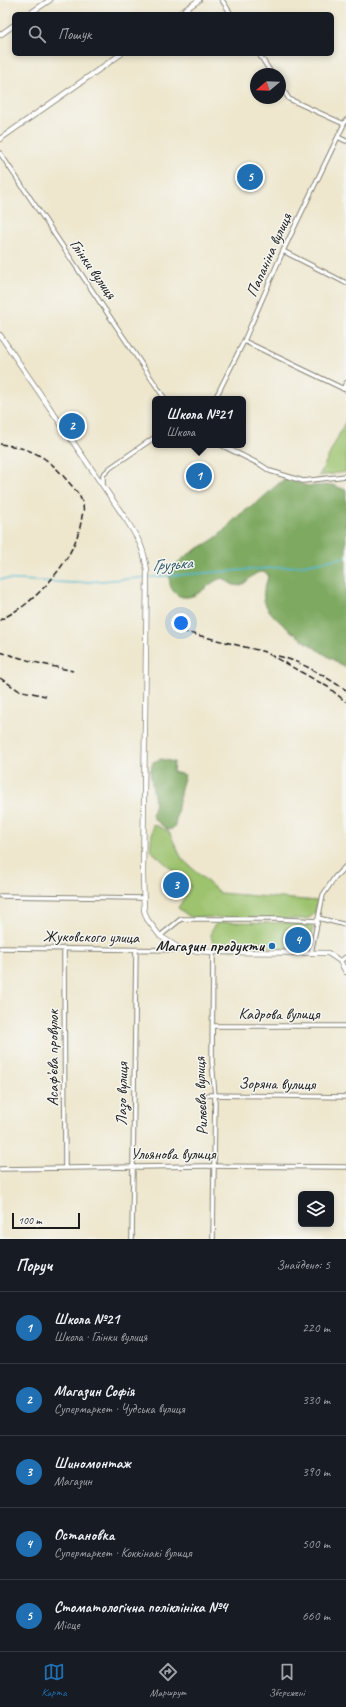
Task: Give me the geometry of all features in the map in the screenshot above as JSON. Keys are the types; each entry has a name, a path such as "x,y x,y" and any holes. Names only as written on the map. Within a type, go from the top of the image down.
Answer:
{"street":[{"path":"32,12 50,0"},
{"path":"182,12 199,0"},
{"path":"222,0 231,12"},
{"path":"0,35 12,26"},
{"path":"0,139 118,56"},
{"path":"260,56 268,68"},
{"path":"286,94 289,99 344,124"},
{"name":"Папаніна вулиця","path":"216,396 244,341 283,251 346,120"},
{"path":"338,137 346,141"},
{"name":"Глінки вулиця","path":"0,154 163,396"},
{"path":"283,251 346,284"},
{"path":"0,334 141,544 145,554 147,571 143,898 144,910 147,919 160,936 182,950 328,954 340,961 346,972"},
{"path":"244,341 344,390 346,383"},
{"path":"103,487 103,476 110,468 152,439"},
{"path":"227,448 262,465 270,471 303,481 346,476"},
{"path":"311,953 323,896 335,877 346,866"},
{"path":"0,896 143,898"},
{"path":"160,936 181,919 318,920 346,925"},
{"name":"Жуковского улица","path":"0,948 182,950"},
{"name":"Асаф’єва провулок","path":"64,948 65,1167"},
{"name":"Лазо вулиця","path":"132,1239 136,950"},
{"name":"Рилєєва вулиця","path":"213,952 212,1062 215,1096 213,1239"},
{"path":"340,961 346,957"},
{"name":"Кадрова вулиця","path":"213,1026 346,1026"},
{"name":"Зоряна вулиця","path":"208,1095 346,1097"},
{"name":"Ульянова вулиця","path":"0,1170 132,1166 346,1167"}],"green space":[{"path":"346,420 346,472 319,476"},
{"path":"283,480 289,480 308,486 332,485 346,490 346,668 287,628 268,609 264,600 264,589 268,574 263,572 258,573 239,586 230,583 223,578 199,593 189,597 179,596 175,593 171,586 170,574 181,559 218,536 238,516 258,502"},
{"path":"161,759 174,762 173,772 185,775 181,788 175,826 168,830 154,819 152,815 155,802 150,772 153,762"},
{"path":"153,824 169,832 182,859 220,893 318,901 315,912 312,916 306,919 190,917 178,908 191,886 150,850"},
{"path":"219,922 304,923 311,925 313,929 310,944 306,949 219,949 212,940 211,931 215,924"}],"waterway":[{"name":"Грузька","path":"0,579 74,583 298,566 346,557"}],"railway":[{"path":"0,444 28,450 44,458 58,470 76,491 81,499 83,508 80,529 70,553 55,575 46,586 26,604 0,620"},
{"path":"173,629 265,652 328,687 346,702"},
{"path":"0,652 73,671"},
{"path":"278,656 305,666 346,690"},
{"path":"0,678 18,690 46,696"}],"place":[{"name":"Стоматологічна поліклініка №4","path":"250,177"},
{"name":"Магазин Софія","path":"72,426"},
{"name":"Школа №21","path":"199,476"},
{"name":"Шиномонтаж","path":"176,885"},
{"name":"Остановка","path":"298,940"},
{"name":"Магазин продукти","path":"272,946"}]}
